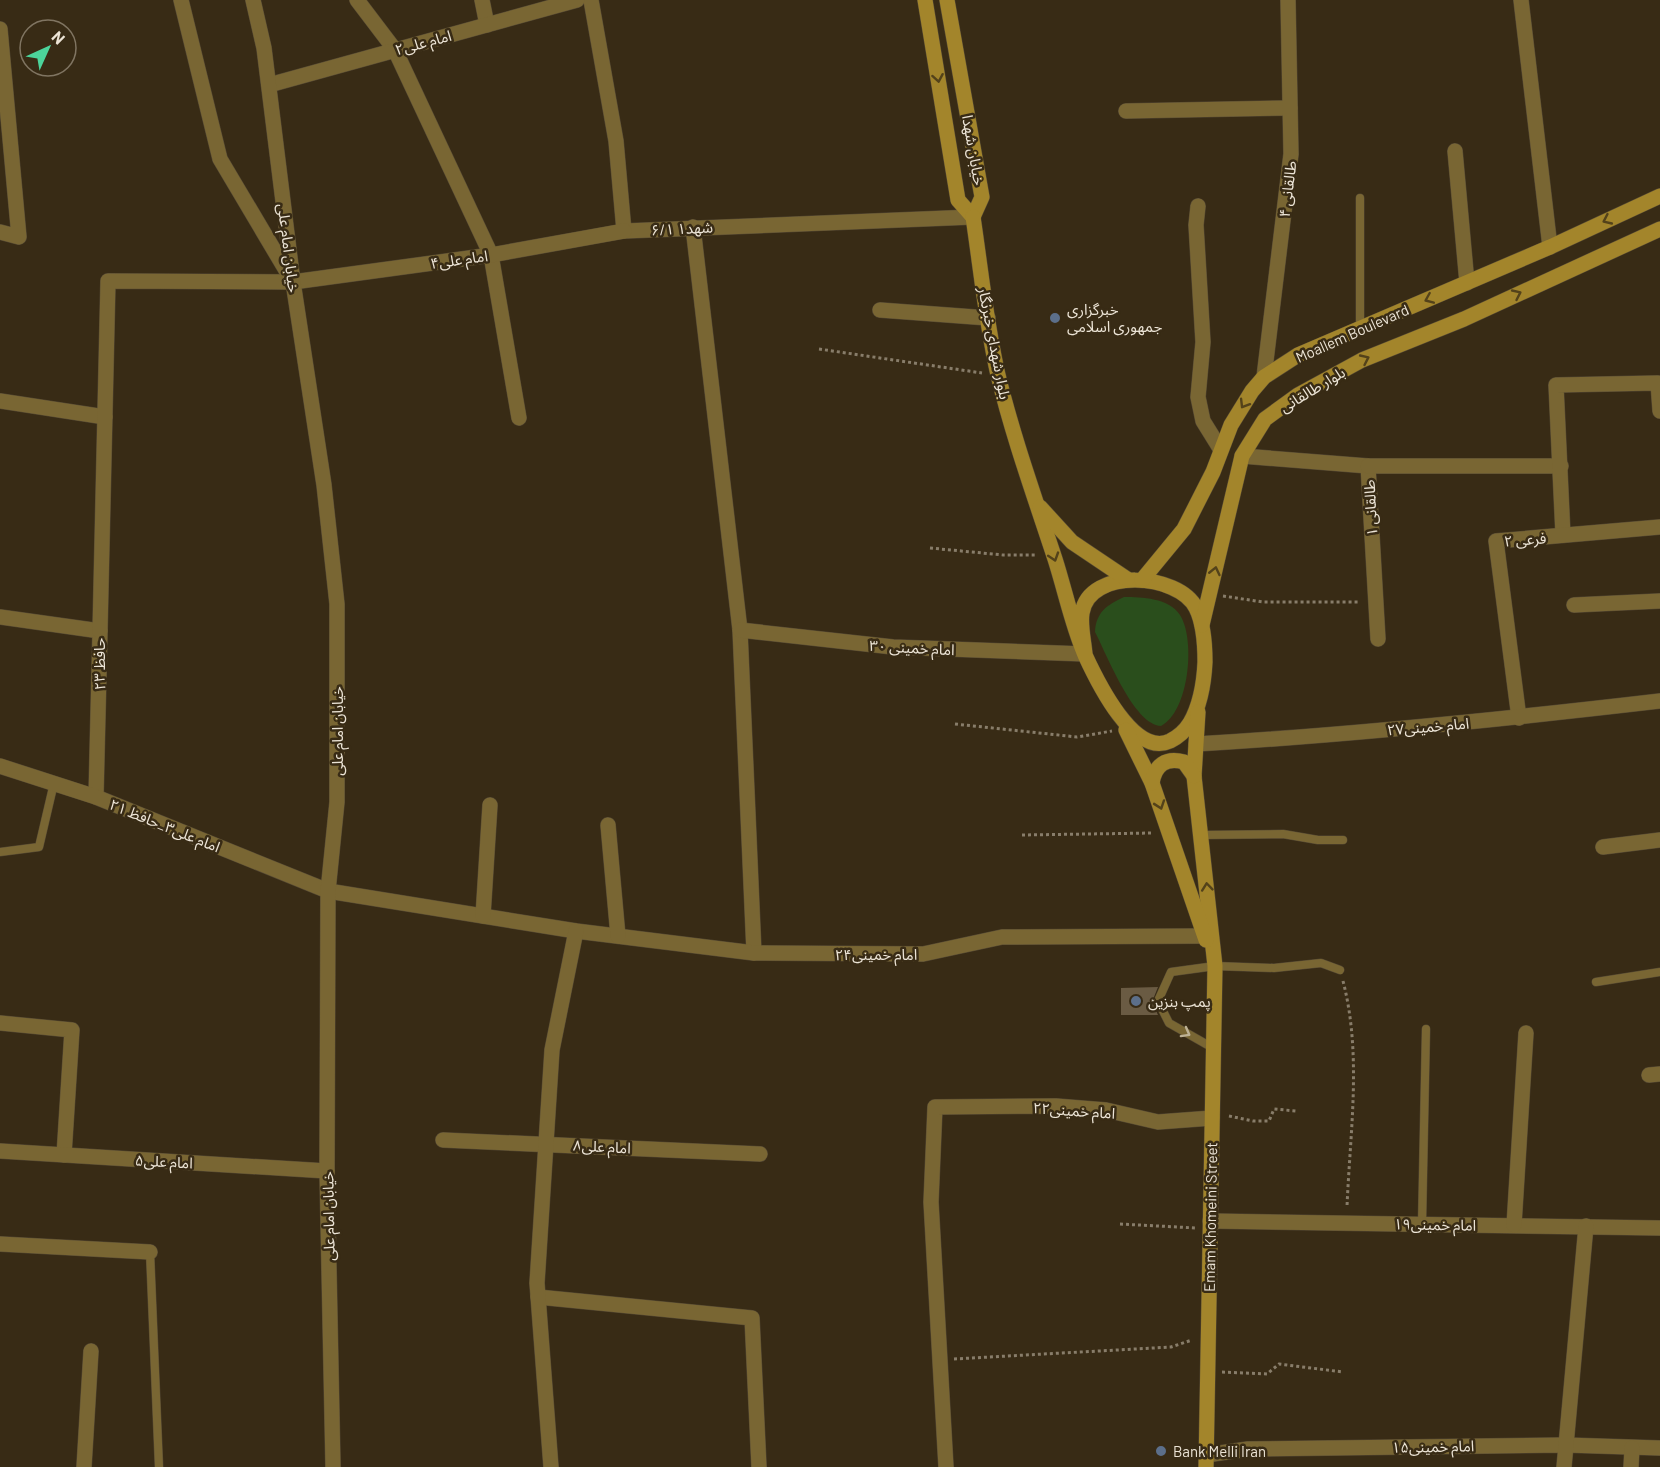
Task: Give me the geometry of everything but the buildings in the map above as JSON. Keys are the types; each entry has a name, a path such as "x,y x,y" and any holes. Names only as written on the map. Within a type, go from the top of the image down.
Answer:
{"main road":[{"name":"خیابان شهدا","path":"925,0 958,200 973,217 982,197 947,0"},
{"path":"933,50 955,47"},
{"name":"Moallem Boulevard","path":"1134,580 1184,529 1231,425 1252,391 1264,377 1298,355 1550,247 1660,196"},
{"name":"بلوار شهدای خبرنگار","path":"973,217 998,375 1035,502 1085,654"},
{"name":"Moallem Boulevard","path":"1242,456 1265,419 1298,395 1362,360 1464,319 1660,229"},
{"path":"1201,628 1242,456"},
{"name":"بلوار شهدای خبرنگار","path":"1035,502 1072,542 1134,580"},
{"path":"1134,580 1181,592 1196,607 1201,628 1205,652 1204,681 1198,706 1189,725 1178,737 1165,743 1148,743 1133,733 1118,714 1085,654 1082,612 1088,600 1102,588 1134,580"},
{"name":"Emam Khomeini Street","path":"1198,706 1194,776 1215,966 1206,1461"},
{"name":"Emam Khomeini Street","path":"1118,714 1152,783 1215,966"},
{"path":"1152,783 1153,774 1166,761 1184,762 1194,776"}],"street":[{"path":"181,0 220,159 293,282"},
{"name":"خیابان امام علی","path":"253,0 269,85 293,282 324,485 337,604 336,802 328,891 327,1171 333,1467"},
{"path":"357,0 395,50 491,255 519,418"},
{"path":"482,0 487,24"},
{"name":"امام علی۲","path":"269,85 577,0"},
{"path":"591,0 616,141 624,231"},
{"name":"طالقانی ۴","path":"1264,377 1291,154 1288,0"},
{"path":"1521,0 1550,247"},
{"path":"0,29 19,237 0,232"},
{"path":"1126,111 1290,108"},
{"path":"1455,152 1467,283"},
{"path":"1198,206 1196,225 1203,342 1198,397 1203,421 1221,450"},
{"name":"شهد۱ ۶/۱","path":"624,231 973,217"},
{"path":"693,227 740,630 754,953"},
{"name":"امام علی۴","path":"105,417 108,281 293,282 491,255 624,231"},
{"path":"880,310 988,318"},
{"path":"1563,535 1562,466 1556,385 1658,383 1660,411"},
{"path":"0,401 105,417 100,631"},
{"name":"طالقانی ۱","path":"1242,456 1368,466 1378,639"},
{"path":"1368,466 1562,466"},
{"name":"فرعی ۲","path":"1519,718 1496,541 1660,527"},
{"path":"1574,605 1660,601"},
{"name":"حافظ ۲۳","path":"0,617 100,631 96,797"},
{"name":"امام خمینی ۳۰","path":"740,630 893,647 1085,654"},
{"name":"امام خمینی۲۷","path":"1196,744 1308,737 1519,718 1660,701"},
{"name":"امام علی۳_حافظ ۲۱","path":"0,766 96,797 328,891 483,916"},
{"path":"483,916 490,805"},
{"path":"608,825 618,936"},
{"path":"1604,847 1660,840"},
{"name":"امام خمینی۲۴","path":"483,916 576,931 754,953 923,954 1002,937 1205,936"},
{"path":"551,1467 538,1297 552,1050 576,931"},
{"path":"0,1023 72,1030 64,1155"},
{"path":"1514,1225 1526,1033"},
{"name":"امام خمینی۲۲","path":"939,1360 931,1203 935,1107 1056,1106 1106,1110 1158,1122 1212,1115"},
{"name":"امام علی۸","path":"443,1140 760,1154"},
{"name":"امام علی۵","path":"0,1151 327,1171"},
{"name":"امام خمینی۱۹","path":"1210,1225 1346,1222 1660,1228"},
{"path":"1564,1467 1586,1226"},
{"path":"0,1244 150,1252"},
{"path":"538,1297 752,1318 759,1467"},
{"path":"84,1467 92,1351"},
{"path":"939,1360 946,1467"},
{"name":"امام خمینی۱۵","path":"1206,1461 1248,1449 1566,1445 1660,1448"},
{"path":"1631,1467 1632,1448"}],"lane":[{"path":"1360,198 1360,329"},
{"path":"0,852 39,847 54,783"},
{"path":"1201,835 1282,834 1318,840 1343,840"},
{"path":"1213,1048 1169,1023 1158,1001 1171,972 1215,966 1274,968 1321,963 1340,970"},
{"path":"1596,982 1660,972"},
{"path":"1422,1224 1426,1029"},
{"path":"150,1252 159,1467"}],"path":[{"path":"819,349 925,367 998,375"},
{"path":"930,548 1003,555 1054,555"},
{"path":"1209,595 1263,602 1376,602"},
{"path":"955,724 1077,737 1126,729"},
{"path":"1022,835 1170,833"},
{"path":"1340,970 1352,1014 1353,1095 1346,1222"},
{"path":"1212,1115 1269,1121 1274,1108 1296,1112"},
{"path":"1120,1224 1210,1225"},
{"path":"939,1360 1171,1347 1208,1336"},
{"path":"1208,1371 1267,1374 1279,1364 1343,1372"}],"green space":[{"path":"1124,597 1147,598 1169,605 1180,615 1185,626 1188,657 1184,691 1171,718 1161,726 1151,723 1131,702 1095,632 1100,614 1112,603"}],"place":[{"name":"خبرگزاری جمهوری اسلامی","path":"1055,318"},
{"name":"پمپ بنزین","path":"1136,1001"},
{"name":"Bank Melli Iran","path":"1161,1451"}]}
